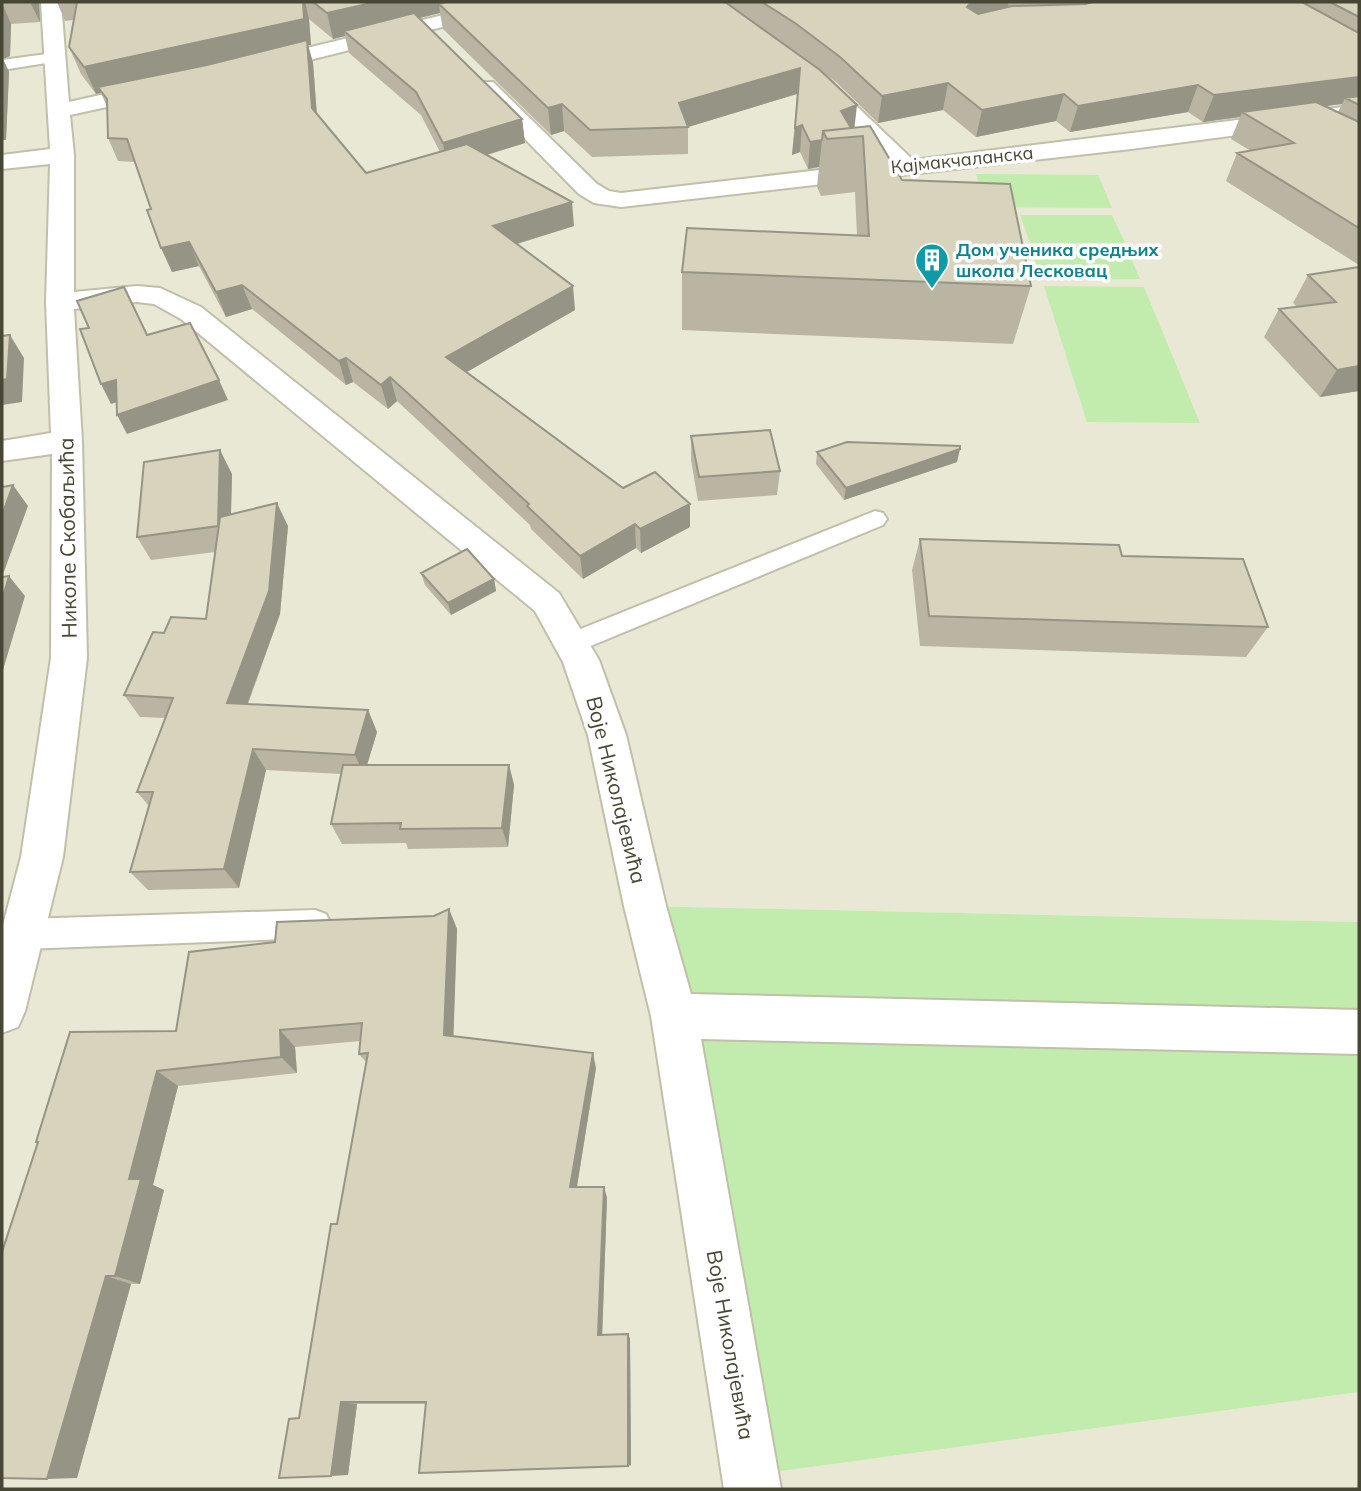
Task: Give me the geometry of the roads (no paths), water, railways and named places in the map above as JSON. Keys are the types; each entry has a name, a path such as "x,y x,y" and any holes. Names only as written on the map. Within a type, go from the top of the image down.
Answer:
{"street":[{"name":"Николе Скобаљића","path":"2,1011 42,856 69,658 67,441 60,302 62,155 51,2"},
{"path":"239,71 520,2"},
{"path":"424,26 443,45"},
{"path":"801,69 827,90 906,166"},
{"name":"Кајмакчаланска","path":"472,74 588,189 603,198 621,200 906,166 1317,126 1359,112"},
{"path":"57,111 174,86"},
{"path":"2,162 62,155"},
{"name":"Воје Николајевића","path":"60,302 108,296 148,295 172,302 191,313 547,602 572,643 581,660 607,735 645,906 674,1016 752,1489"},
{"path":"2,451 67,441"},
{"path":"674,1016 1359,1032"}],"lane":[{"path":"2,65 54,58"},
{"path":"572,643 875,519"},
{"path":"24,934 345,923"}],"place":[{"name":"Дом ученика средњих школа Лесковац","path":"932,290"}]}
